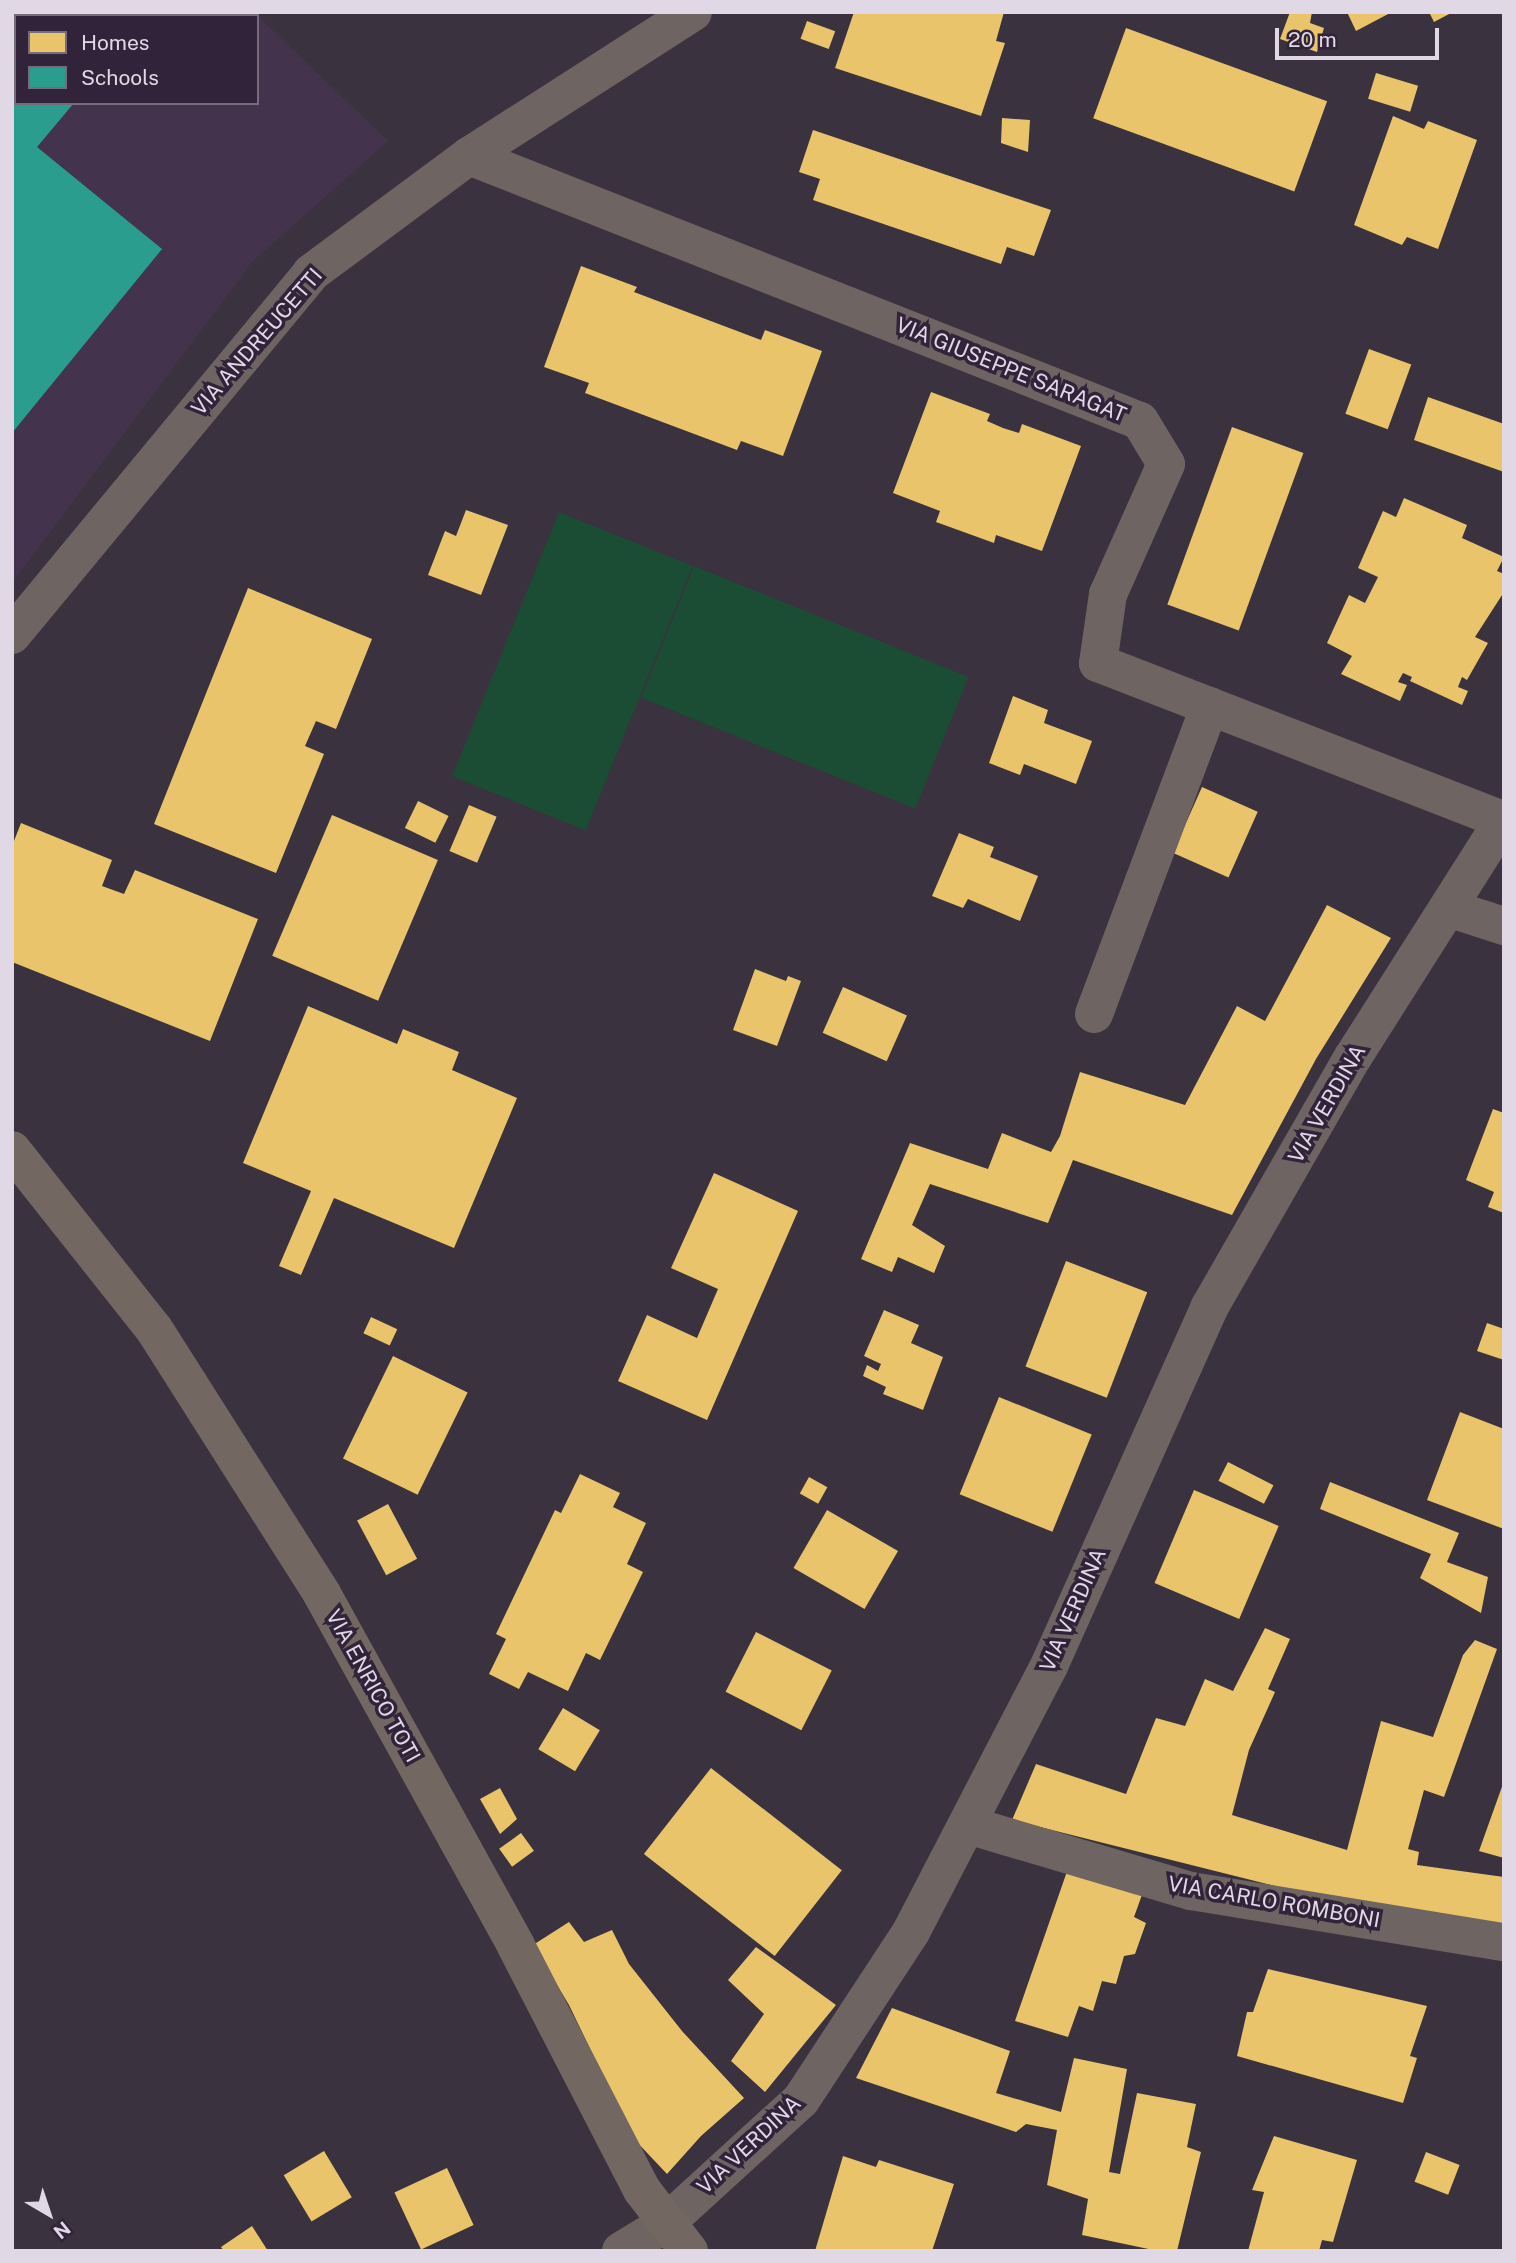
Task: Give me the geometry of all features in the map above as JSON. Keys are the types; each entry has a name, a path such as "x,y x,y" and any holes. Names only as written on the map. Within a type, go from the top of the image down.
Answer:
{"street":[{"name":"VIA ANDREUCETTI","path":"12,635 312,273 469,156 693,12"},
{"name":"VIA GIUSEPPE SARAGAT","path":"469,156 1140,421 1166,464 1108,594 1098,663 1503,819"},
{"path":"1094,1014 1210,706"},
{"name":"VIA VERDINA","path":"621,2251 677,2237 801,2100 911,1932 1049,1666 1209,1308 1353,1056 1503,819"},
{"path":"1448,908 1504,926"},
{"name":"VIA ENRICO TOTI","path":"12,1150 154,1329 323,1594 516,1946 642,2190 677,2237"},
{"name":"VIA CARLO ROMBONI","path":"968,1825 1191,1891 1504,1941"}],"shaded area":[{"path":"12,12 256,14 14,14 14,105 259,105 259,17 388,141 252,262 12,583"}],"green space":[{"path":"559,512 693,566 586,830 452,776"},
{"path":"694,566 968,677 915,809 641,698"}],"building: Homes":[{"path":"854,12 1004,12 996,41 1005,43 981,116 835,68"},
{"path":"1290,12 1312,12 1310,23 1324,28 1317,52 1280,39"},
{"path":"1347,12 1392,12 1356,31"},
{"path":"1429,12 1453,12 1434,22"},
{"path":"807,21 835,31 829,49 801,39"},
{"path":"1126,28 1327,101 1294,191 1093,118"},
{"path":"1376,73 1418,86 1410,112 1368,99"},
{"path":"1393,116 1424,129 1428,121 1477,140 1438,249 1407,237 1402,245 1354,225"},
{"path":"1002,118 1030,120 1028,152 1001,143"},
{"path":"813,130 1051,210 1034,256 1007,247 1001,264 813,200 820,179 799,172"},
{"path":"581,266 637,287 634,292 761,340 765,330 822,351 783,456 741,441 737,450 585,393 589,383 544,367"},
{"path":"1369,349 1411,364 1388,429 1345,414"},
{"path":"931,392 990,414 987,421 1003,428 1019,433 1022,424 1081,446 1042,551 996,535 994,543 936,522 940,511 893,493"},
{"path":"1428,397 1504,424 1504,472 1414,440"},
{"path":"1232,427 1303,453 1239,631 1167,605"},
{"path":"1404,498 1467,525 1462,538 1504,557 1497,571 1504,574 1504,592 1475,637 1488,643 1467,680 1462,677 1458,687 1468,691 1462,705 1410,681 1412,677 1403,673 1398,682 1407,685 1400,701 1341,674 1352,656 1327,643 1349,595 1365,603 1378,577 1358,568 1383,511 1396,517"},
{"path":"466,510 508,525 481,595 428,575 445,531 456,536"},
{"path":"248,588 372,639 336,729 316,721 305,746 324,754 276,873 154,824"},
{"path":"1013,696 1048,710 1044,723 1092,741 1076,784 1024,764 1020,775 989,763"},
{"path":"1202,787 1258,812 1228,878 1173,853"},
{"path":"418,801 449,816 435,843 405,828"},
{"path":"469,805 497,817 477,863 449,851"},
{"path":"332,815 438,860 378,1001 272,956"},
{"path":"21,823 112,860 102,886 124,894 135,870 258,919 210,1041 12,962 12,846"},
{"path":"959,833 994,847 990,857 1038,876 1020,921 968,899 963,908 932,896"},
{"path":"1327,905 1391,938 1316,1059 1232,1215 1073,1160 1048,1223 930,1184 912,1225 945,1246 934,1273 898,1257 892,1272 861,1259 910,1143 988,1169 1002,1133 1051,1152 1060,1136 1080,1072 1185,1105 1237,1006 1265,1021"},
{"path":"755,969 786,981 788,976 801,981 777,1046 733,1030"},
{"path":"843,987 907,1015 887,1061 823,1033"},
{"path":"308,1006 397,1044 403,1029 459,1052 452,1070 517,1098 454,1248 334,1198 301,1275 279,1266 311,1191 243,1163"},
{"path":"1493,1109 1504,1113 1504,1213 1488,1207 1494,1192 1466,1180"},
{"path":"714,1173 798,1211 707,1420 618,1381 647,1315 697,1338 718,1289 671,1268"},
{"path":"1066,1261 1147,1292 1107,1398 1026,1366"},
{"path":"884,1310 919,1325 911,1343 943,1357 923,1410 883,1394 886,1387 863,1376 867,1365 878,1371 881,1364 864,1356"},
{"path":"371,1317 397,1329 390,1346 363,1333"},
{"path":"1487,1323 1504,1329 1504,1360 1477,1351"},
{"path":"393,1356 468,1392 418,1495 343,1458"},
{"path":"999,1397 1092,1434 1052,1532 960,1494"},
{"path":"1460,1412 1504,1429 1504,1529 1427,1500"},
{"path":"1228,1462 1273,1485 1264,1504 1218,1481"},
{"path":"580,1474 620,1493 613,1507 646,1523 627,1564 643,1572 600,1660 586,1653 568,1691 528,1672 519,1689 489,1674 506,1639 496,1634 555,1510 561,1513"},
{"path":"809,1477 827,1487 818,1504 800,1494"},
{"path":"1330,1482 1459,1533 1447,1562 1488,1577 1481,1613 1420,1578 1431,1554 1320,1509"},
{"path":"1194,1490 1279,1526 1239,1619 1155,1583"},
{"path":"388,1504 417,1559 386,1575 357,1520"},
{"path":"827,1510 898,1551 865,1609 794,1568"},
{"path":"1265,1628 1290,1639 1268,1689 1275,1692 1249,1750 1232,1815 1347,1850 1381,1721 1433,1737 1463,1655 1475,1640 1497,1649 1444,1797 1424,1790 1408,1849 1419,1852 1417,1865 1504,1877 1504,1924 1331,1900 1012,1820 1036,1764 1126,1794 1156,1718 1185,1726 1205,1679 1233,1691"},
{"path":"756,1632 832,1671 801,1730 726,1692"},
{"path":"563,1708 600,1730 575,1771 538,1749"},
{"path":"711,1768 842,1870 775,1956 644,1854"},
{"path":"1504,1781 1504,1858 1479,1851"},
{"path":"500,1788 517,1819 500,1834 480,1799"},
{"path":"521,1833 534,1851 512,1867 499,1849"},
{"path":"1072,1857 1147,1881 1134,1917 1146,1923 1135,1954 1124,1956 1116,1984 1102,1981 1093,2011 1079,2006 1068,2037 1015,2021"},
{"path":"569,1922 584,1942 612,1930 629,1964 682,2031 744,2098 701,2136 667,2174 633,2138 569,2005 533,1945"},
{"path":"756,1947 836,2005 765,2092 731,2061 764,2014 728,1980"},
{"path":"1268,1969 1427,2006 1410,2056 1417,2058 1403,2103 1237,2056 1247,2012 1253,2012"},
{"path":"892,2008 1010,2051 996,2093 1061,2112 1074,2058 1127,2069 1109,2172 1120,2174 1137,2093 1196,2104 1187,2147 1201,2152 1177,2251 1158,2251 1082,2235 1088,2199 1047,2185 1057,2130 1026,2124 1016,2132 856,2078"},
{"path":"1274,2136 1357,2160 1333,2242 1322,2240 1319,2251 1248,2251 1264,2192 1252,2190"},
{"path":"324,2151 352,2197 312,2221 284,2175"},
{"path":"1426,2152 1460,2165 1448,2195 1415,2182"},
{"path":"843,2156 876,2167 879,2160 954,2184 932,2251 815,2251"},
{"path":"447,2168 474,2225 421,2250 394,2193"},
{"path":"252,2226 268,2251 224,2251 221,2247"}],"building: Schools":[{"path":"12,12 167,12 14,14 14,105 72,105 37,147 162,249 12,433"}]}
